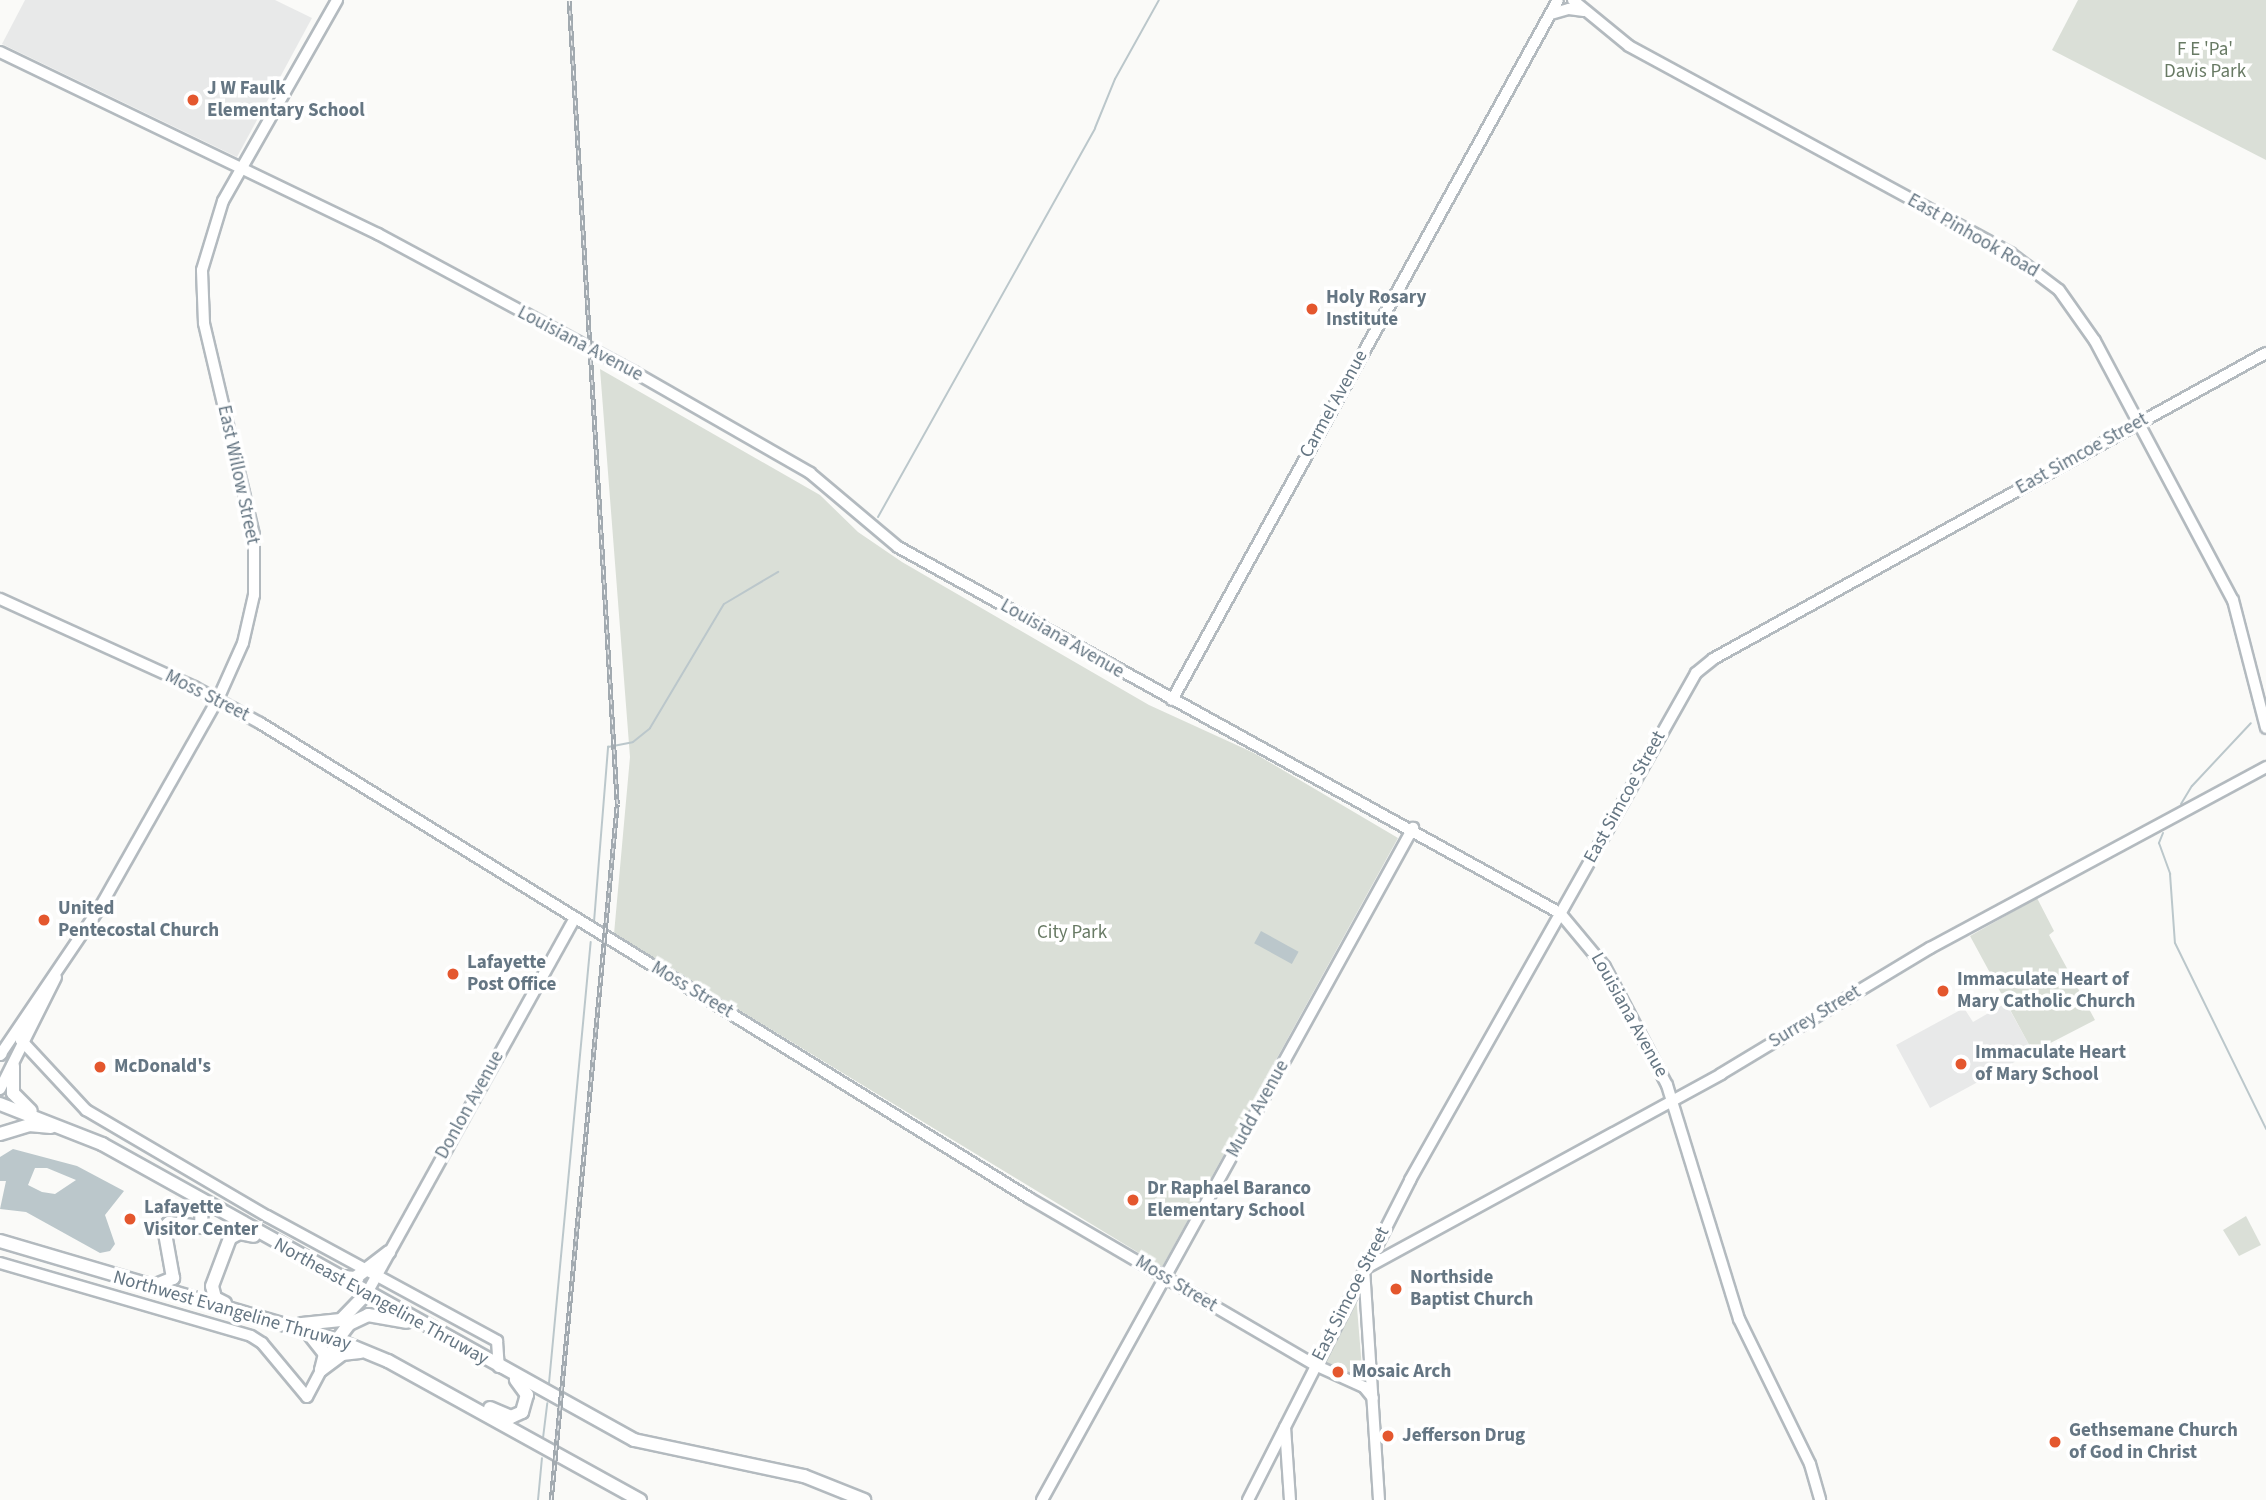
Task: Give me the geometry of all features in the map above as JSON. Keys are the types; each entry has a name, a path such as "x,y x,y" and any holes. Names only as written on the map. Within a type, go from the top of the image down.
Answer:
{"highway":[{"path":"13,1066 13,1093 43,1119"},
{"name":"Northeast Evangeline Thruway","path":"0,1104 72,1130 499,1368 634,1440 804,1476 864,1500"},
{"path":"0,1133 29,1125 72,1130"},
{"path":"150,1287 173,1278 164,1228 169,1223 201,1227 202,1202"},
{"path":"239,1311 212,1293 230,1238 239,1233 268,1239"},
{"name":"Northwest Evangeline Thruway","path":"0,1241 150,1287 295,1327 370,1353 640,1500"},
{"path":"338,1277 355,1278 373,1272 389,1252"},
{"path":"254,1315 311,1325 330,1323 349,1314 367,1293"},
{"path":"337,1340 349,1324 368,1315 393,1317 436,1333"},
{"path":"295,1327 321,1344 325,1354 321,1370"},
{"path":"321,1370 342,1354 370,1353"},
{"path":"404,1370 442,1382 505,1416 517,1415 526,1408 527,1395 522,1385 499,1368"}],"main road":[{"name":"East Willow Street","path":"0,1089 25,1045 56,976 218,699 247,629 255,553 248,503 204,324 201,285 213,223 241,168 337,0"},
{"name":"Carmel Avenue","path":"1172,700 1558,0"},
{"name":"East Pinhook Road","path":"1573,0 1629,46 2040,273 2081,318 2233,600 2266,728"},
{"path":"1551,14 1569,9 1585,12"},
{"name":"Louisiana Avenue","path":"0,52 378,234 751,437 810,473 898,547 1172,700 1413,828 1560,914 1605,967 1673,1099 1739,1319 1810,1464 1820,1500"},
{"name":"East Simcoe Street","path":"1248,1500 1364,1269 1701,666 2266,353"},
{"name":"Moss Street","path":"0,599 218,699 1165,1277 1315,1365 1364,1387 1373,1398"},
{"name":"Surrey Street","path":"1364,1269 1673,1099 1914,957 2266,766"},
{"name":"Mudd Avenue","path":"1042,1500 1413,828"},
{"name":"Donlon Avenue","path":"389,1252 575,918"},
{"name":"East Willow Street","path":"0,1054 31,1004 56,976"},
{"path":"25,1045 21,1035 31,1004"},
{"name":"Northeast Evangeline Thruway","path":"25,1045 103,1121 497,1340 499,1368"},
{"name":"Northwest Evangeline Thruway","path":"0,1263 251,1336 262,1343 307,1396 321,1370"},
{"path":"1364,1269 1379,1500"},
{"path":"367,1293 373,1272"},
{"path":"321,1370 337,1340"},
{"path":"1284,1427 1290,1500"}],"shaded area":[{"name":"J W Faulk Elementary School","path":"25,0 275,0 312,18 237,157 2,44"},
{"path":"1261,931 1299,952 1292,964 1254,943"},
{"path":"2006,1003 2033,1052 1930,1108 1896,1045 1964,1008 1973,1022"},
{"path":"13,1149 77,1166 124,1191 105,1215 115,1244 110,1251 100,1253 26,1212 0,1209 6,1181 0,1181 0,1157","holes":["35,1168 47,1168 76,1180 55,1194 42,1192 28,1185"]}],"green space":[{"name":"F E 'Pa' Davis Park","path":"2078,0 2266,0 2266,160 2052,50"},
{"name":"City Park","path":"600,369 820,495 858,532 902,562 1149,705 1254,753 1398,838 1162,1267 614,934 630,757"},
{"path":"2037,898 2054,931 2049,935 2095,1020 2033,1052 1970,936"},
{"path":"2246,1216 2261,1245 2239,1256 2223,1230"},
{"path":"1356,1295 1363,1381 1319,1363"}],"waterway":[{"path":"878,517 1095,128 1115,79 1159,0"},
{"path":"594,922 608,747 633,742 650,728 724,604 778,572"},
{"path":"2181,804 2192,786 2251,723"},
{"path":"2163,833 2159,843 2170,874 2175,943 2266,1129"},
{"path":"549,1383 591,942"},
{"path":"543,1438 547,1403"},
{"path":"538,1500 542,1458"}],"railway":[{"path":"551,1500 617,804 569,0"}],"place":[{"name":"J W Faulk Elementary School","path":"193,100"},
{"name":"Holy Rosary Institute","path":"1312,309"},
{"name":"United Pentecostal Church","path":"44,920"},
{"name":"Lafayette Post Office","path":"453,974"},
{"name":"Immaculate Heart of Mary Catholic Church","path":"1943,991"},
{"name":"Immaculate Heart of Mary School","path":"1961,1064"},
{"name":"McDonald's","path":"100,1067"},
{"name":"Dr Raphael Baranco Elementary School","path":"1133,1200"},
{"name":"Lafayette Visitor Center","path":"130,1219"},
{"name":"Northside Baptist Church","path":"1396,1289"},
{"name":"Mosaic Arch","path":"1338,1372"},
{"name":"Jefferson Drug","path":"1388,1436"},
{"name":"Gethsemane Church of God in Christ","path":"2055,1442"}]}
